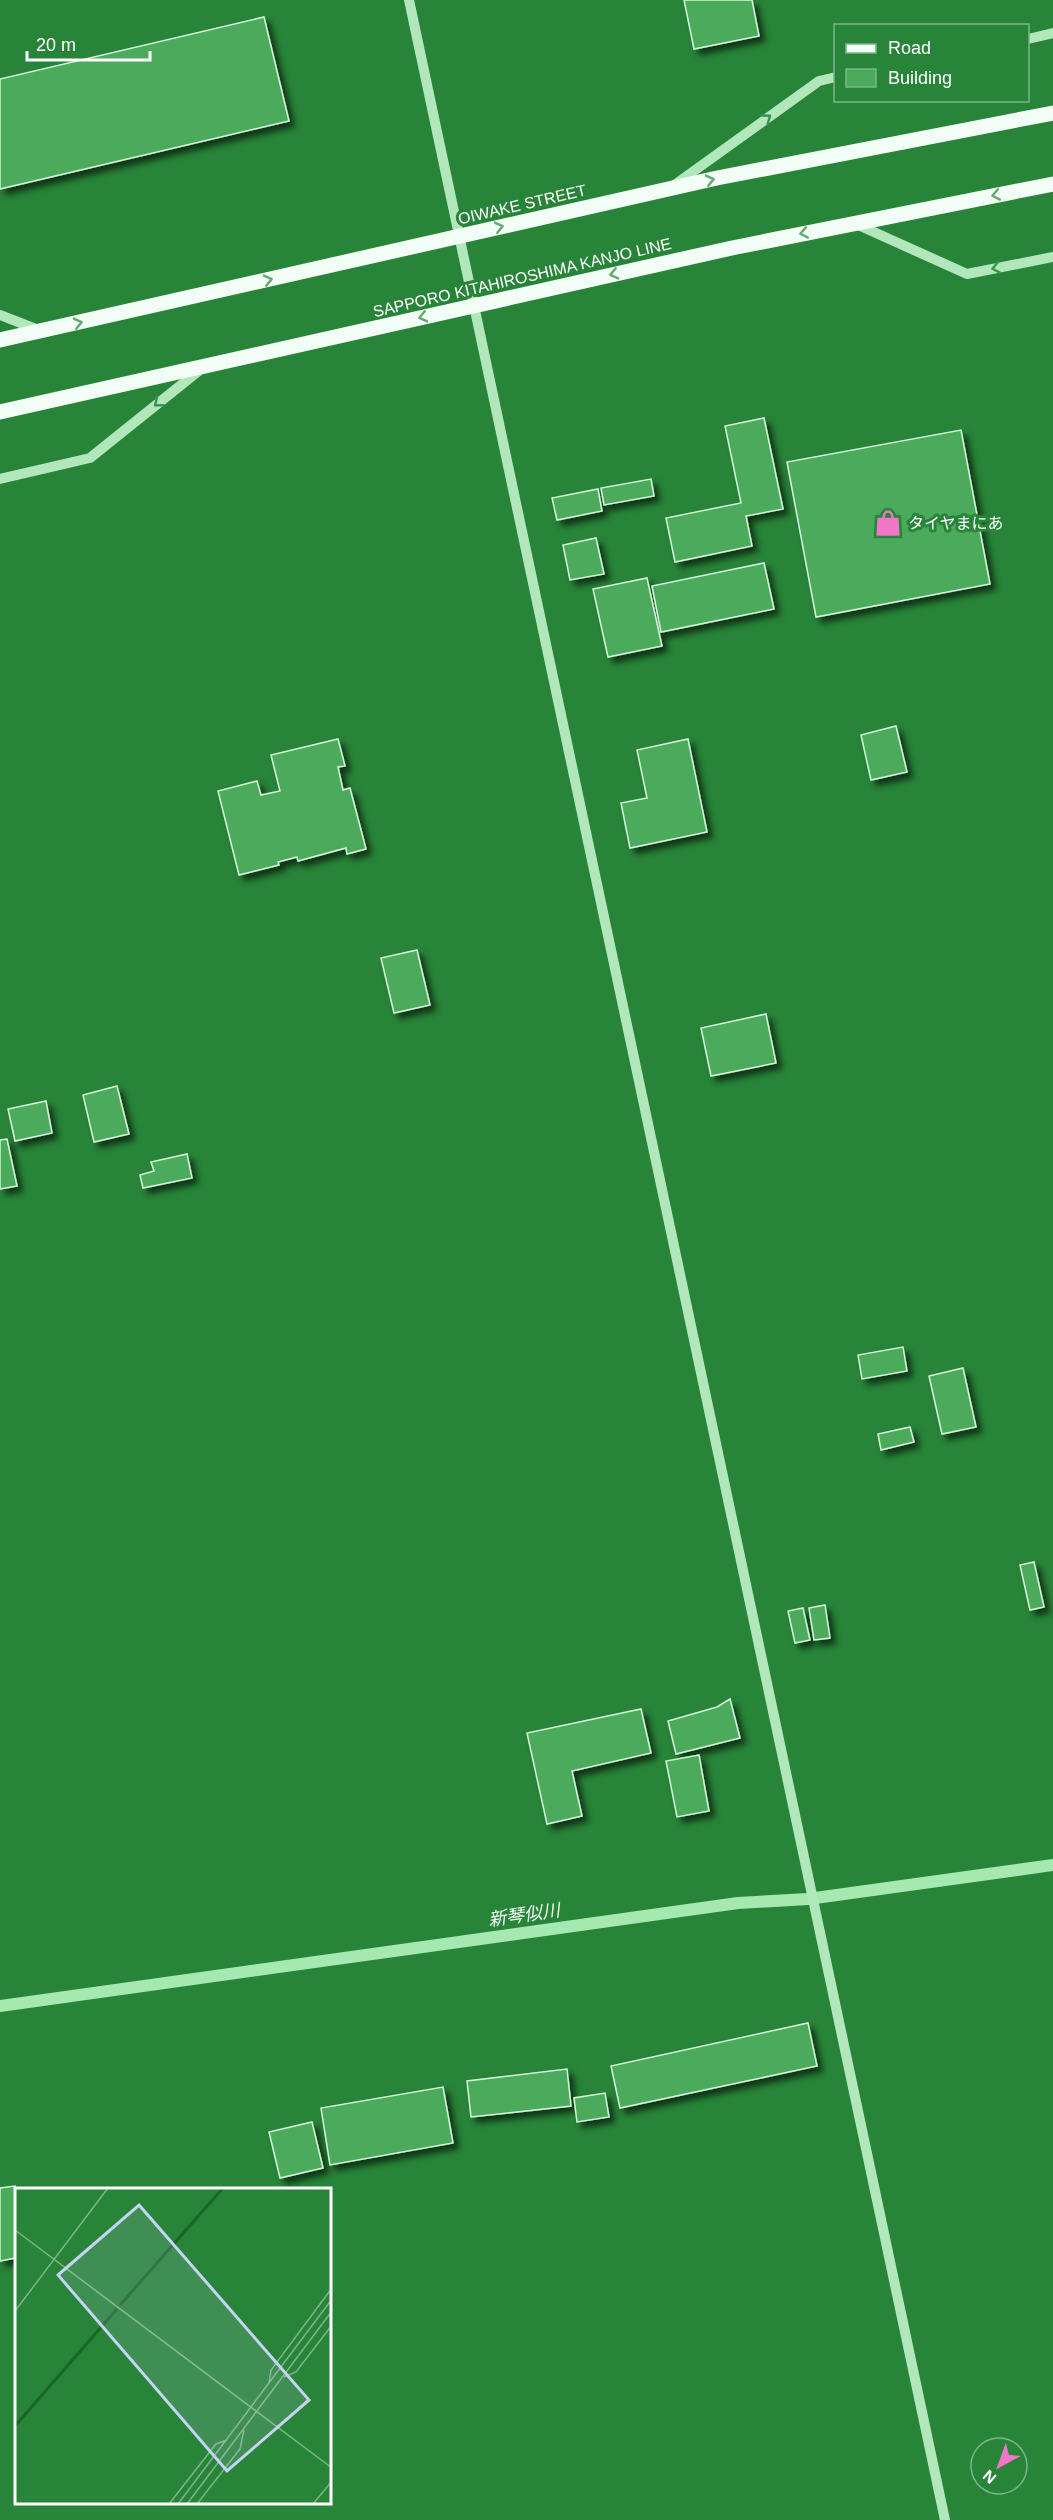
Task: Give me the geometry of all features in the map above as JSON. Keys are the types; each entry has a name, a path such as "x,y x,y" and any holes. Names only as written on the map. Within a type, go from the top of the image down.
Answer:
{"main road":[{"name":"OIWAKE STREET","path":"0,340 668,189 1053,113"},
{"name":"SAPPORO KITAHIROSHIMA KANJO LINE","path":"0,412 732,248 1053,184"}],"street":[{"path":"409,0 477,305 805,1871 945,2520"},
{"path":"1029,39 1053,33"},
{"path":"668,189 819,81 834,77"},
{"path":"855,224 967,274 1053,257"},
{"path":"0,315 41,331"},
{"path":"0,478 90,458 204,367"}],"building":[{"path":"684,0 752,0 759,36 694,49"},
{"path":"264,17 289,121 0,189 0,79"},
{"path":"764,418 783,509 746,516 752,546 675,562 666,518 741,503 725,426"},
{"name":"タイヤまにあ","path":"961,430 990,584 816,617 787,462"},
{"path":"651,479 654,496 604,505 601,488"},
{"path":"598,489 602,511 557,520 552,498"},
{"path":"596,538 604,574 570,580 563,545"},
{"path":"764,563 774,609 661,632 652,586"},
{"path":"647,578 662,646 608,657 593,589"},
{"path":"896,726 907,772 871,780 861,735"},
{"path":"338,739 345,766 338,767 343,790 350,788 366,849 347,854 346,848 298,861 297,857 278,862 279,865 239,875 218,791 257,781 261,795 280,791 271,755"},
{"path":"688,739 707,832 630,848 621,803 647,798 637,750"},
{"path":"417,950 430,1005 394,1013 381,958"},
{"path":"766,1014 776,1063 711,1076 701,1028"},
{"path":"117,1086 129,1134 94,1142 83,1095"},
{"path":"46,1101 52,1133 15,1141 8,1109"},
{"path":"7,1139 17,1186 0,1189 0,1140"},
{"path":"187,1154 192,1178 143,1188 140,1175 154,1171 151,1162"},
{"path":"903,1347 907,1371 862,1379 858,1355"},
{"path":"963,1368 976,1427 942,1434 929,1376"},
{"path":"910,1427 914,1442 881,1450 878,1434"},
{"path":"1034,1562 1044,1607 1030,1610 1020,1565"},
{"path":"825,1605 830,1638 814,1640 809,1608"},
{"path":"803,1608 810,1640 795,1643 788,1611"},
{"path":"730,1699 740,1738 676,1754 668,1721 717,1707"},
{"path":"641,1709 651,1753 572,1771 582,1816 547,1824 527,1733"},
{"path":"699,1755 709,1811 677,1817 666,1761"},
{"path":"808,2023 817,2066 620,2108 611,2066"},
{"path":"567,2069 571,2106 471,2117 467,2081"},
{"path":"443,2087 453,2143 330,2165 321,2108"},
{"path":"605,2093 609,2117 577,2122 574,2098"},
{"path":"312,2122 323,2168 280,2178 269,2132"},
{"path":"15,2186 15,2258 0,2261 0,2188"}],"waterway":[{"name":"新琴似川","path":"0,2006 738,1903 808,1899 1053,1865"}],"place":[{"name":"タイヤまにあ","path":"888,523"}]}
